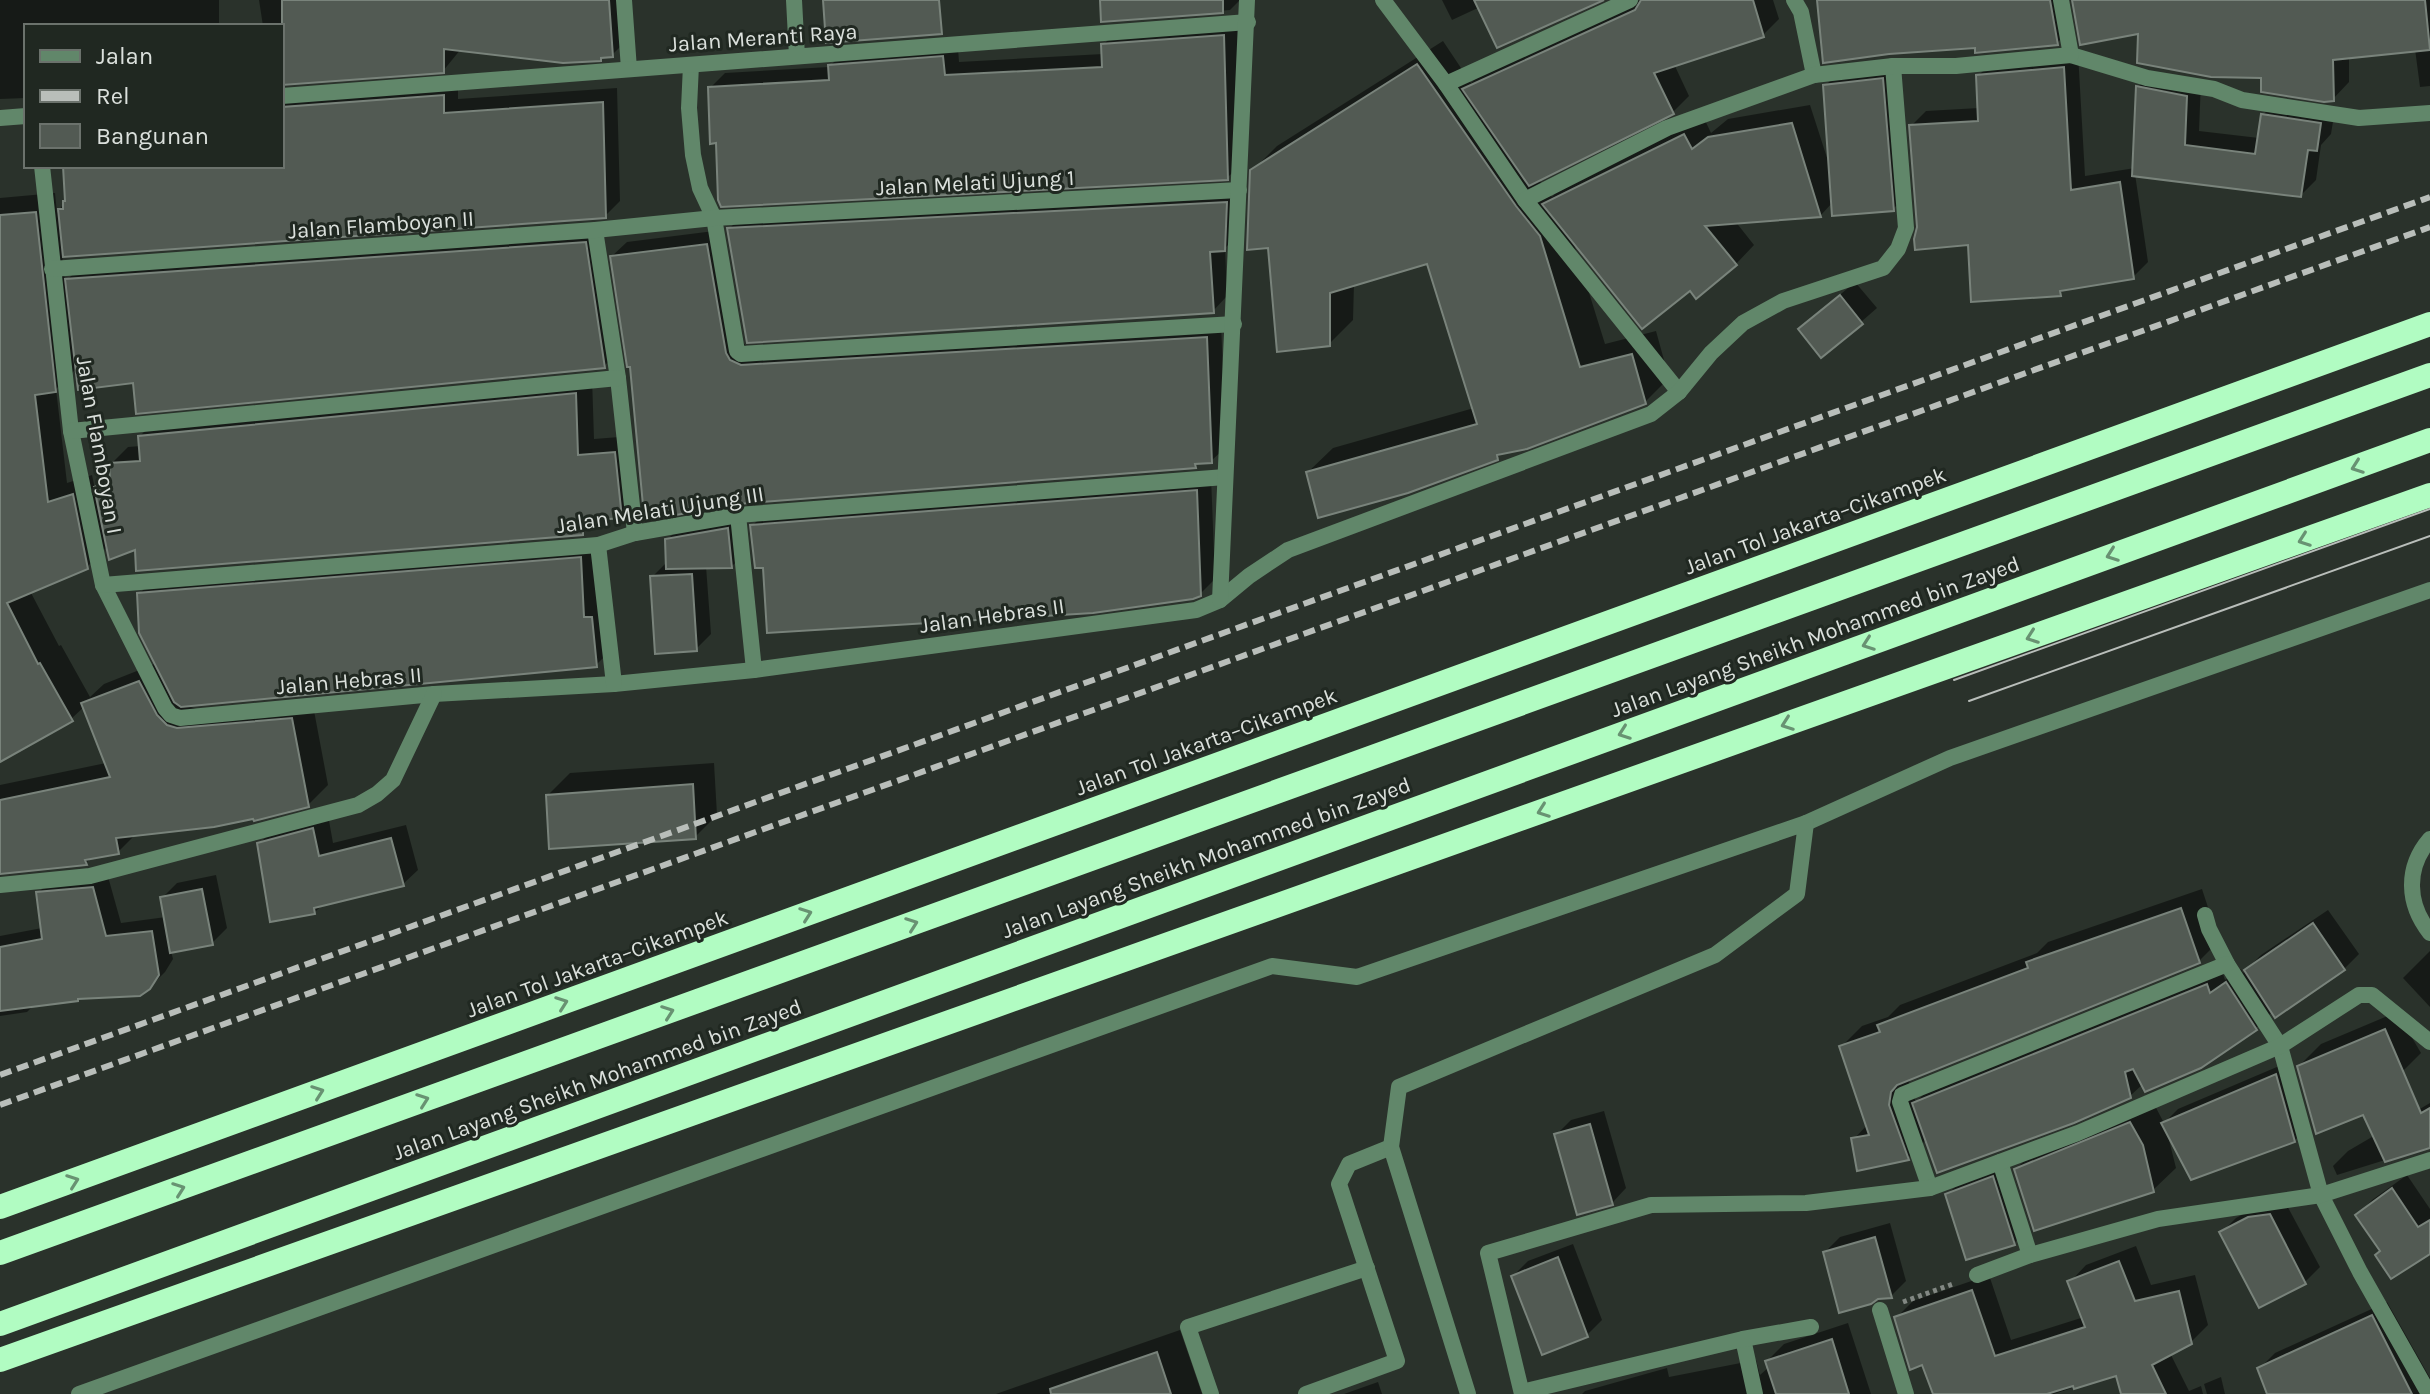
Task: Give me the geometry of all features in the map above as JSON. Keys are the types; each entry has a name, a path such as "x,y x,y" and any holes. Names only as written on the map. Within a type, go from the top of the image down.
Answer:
{"highway":[{"name":"Jalan Tol Jakarta–Cikampek","path":"0,1207 2430,324"},
{"name":"Jalan Layang Sheikh Mohammed bin Zayed","path":"0,1253 2430,375"},
{"name":"Jalan Layang Sheikh Mohammed bin Zayed","path":"0,1324 2430,440"},
{"path":"0,1360 2430,495"}],"street":[{"path":"624,0 629,69"},
{"path":"794,0 797,56"},
{"path":"1220,600 1247,0"},
{"path":"1383,0 1446,84 1525,200 1679,392"},
{"path":"1446,84 1630,0"},
{"path":"1794,0 1801,12 1814,75"},
{"path":"2061,0 2071,55"},
{"name":"Jalan Meranti Raya","path":"284,96 1248,22"},
{"path":"1525,200 1667,128 1814,75 1893,66 1956,66 2071,55 2147,78 2214,89 2242,100 2359,118 2430,113"},
{"path":"691,65 689,108 693,155 700,188 714,218 737,351 741,354 1234,324"},
{"path":"1220,600 1288,550 1651,414 1679,392 1711,353 1743,323 1783,301 1883,268 1898,249 1906,228 1893,66"},
{"path":"0,118 24,116"},
{"name":"Jalan Flamboyan I","path":"42,168 71,431 103,585 171,715"},
{"name":"Jalan Melati Ujung 1","path":"714,218 1239,190"},
{"name":"Jalan Flamboyan II","path":"52,269 595,230 714,218"},
{"path":"595,230 618,378 635,533"},
{"path":"71,431 618,378"},
{"name":"Jalan Melati Ujung III","path":"103,585 598,545 635,533 738,515 1225,477"},
{"path":"738,515 754,670"},
{"path":"598,545 614,684"},
{"path":"79,1394 1272,966 1357,977 1806,823 1950,758 2430,590"},
{"name":"Jalan Hebras II","path":"171,715 180,718 434,694 614,684 754,670 1196,610 1220,600"},
{"path":"0,885 90,876 358,805 393,780 434,694"},
{"path":"1468,1394 1391,1147 1399,1087 1715,955 1797,894 1806,823"},
{"path":"2430,839 2423,848 2411,885 2414,907 2430,933"},
{"path":"2205,915 2227,964 2280,1046 2321,1195 2360,1272 2429,1394"},
{"path":"1930,1188 1900,1102 1902,1095 2227,964"},
{"path":"1811,1327 1743,1339 1522,1393 1488,1253 1651,1205 1806,1203 1930,1188 2078,1133 2280,1046 2359,995 2372,995 2430,1042"},
{"path":"1306,1394 1397,1361 1339,1184 1349,1164 1391,1147"},
{"path":"1977,1275 2030,1255 2158,1219 2321,1195 2430,1160"},
{"path":"2000,1162 2030,1255"},
{"path":"1211,1394 1188,1327 1367,1268"},
{"path":"1880,1310 1906,1394"},
{"path":"1743,1339 1755,1394"}],"building":[{"path":"282,0 609,0 613,57 601,58 601,61 563,63 444,49 444,73 284,85"},
{"path":"823,0 939,0 942,34 826,43"},
{"path":"1100,0 1223,0 1223,13 1101,22"},
{"path":"1474,0 1604,0 1497,48"},
{"path":"1641,0 1753,0 1764,37 1654,73 1674,114 1529,186 1462,89 1635,10"},
{"path":"1817,0 2050,0 2058,45 1975,53 1975,48 1889,54 1823,63"},
{"path":"2072,0 2425,0 2430,50 2333,60 2334,101 2324,102 2261,92 2261,78 2211,77 2137,63 2138,34 2080,45"},
{"path":"1224,35 1228,180 721,207 718,200 716,143 710,144 708,87 829,80 828,65 943,56 945,75 1102,67 1101,44"},
{"path":"1417,64 1540,236 1580,367 1632,354 1646,404 1527,449 1497,455 1498,460 1408,493 1318,518 1306,472 1477,424 1427,264 1330,293 1330,346 1277,352 1268,248 1247,250 1250,170"},
{"path":"2064,67 2071,190 2120,182 2134,279 2060,291 2061,296 1971,302 1968,245 1915,250 1917,227 1909,125 1978,121 1976,75"},
{"path":"1883,78 1894,211 1832,216 1823,85"},
{"path":"2136,86 2187,96 2185,145 2255,154 2261,114 2321,123 2317,151 2308,150 2301,197 2132,176"},
{"path":"444,95 444,113 603,102 606,218 63,257 58,209 63,209 65,201 63,168 284,168 284,107"},
{"path":"1792,123 1821,217 1705,226 1737,265 1696,299 1690,291 1642,329 1542,204 1684,134 1692,149 1708,137"},
{"path":"1227,202 1225,251 1210,252 1214,313 747,343 727,228"},
{"path":"36,212 56,392 35,395 48,502 73,494 88,569 7,603 38,664 73,721 0,762 0,215"},
{"path":"586,242 605,368 136,414 133,383 78,390 65,279"},
{"path":"707,244 726,353 730,360 741,365 1207,337 1212,463 1195,464 1196,468 737,504 665,517 644,516 630,367 627,367 610,256"},
{"path":"1840,295 1863,324 1821,358 1798,329"},
{"path":"576,393 578,455 615,452 622,518 583,521 583,535 136,571 135,550 109,560 94,487 110,482 109,463 140,461 138,436"},
{"path":"1197,490 1201,596 1193,599 1093,613 767,633 763,568 755,568 750,525"},
{"path":"728,528 732,568 666,569 665,539"},
{"path":"581,557 584,617 592,617 597,667 181,707 174,702 139,633 137,593"},
{"path":"692,574 697,651 655,654 650,576"},
{"path":"139,681 157,715 167,725 177,728 292,718 309,807 254,821 116,838 119,854 85,860 87,865 0,874 0,800 110,777 81,703"},
{"path":"693,784 696,839 549,849 546,795"},
{"path":"313,828 319,856 391,838 404,886 314,908 315,914 270,922 257,843"},
{"path":"93,887 106,936 152,931 159,975 150,989 140,996 78,999 0,1011 0,947 42,939 36,892"},
{"path":"202,889 213,945 170,953 160,897"},
{"path":"2181,908 2200,963 1897,1085 1891,1092 1889,1105 1909,1160 1857,1171 1851,1138 1869,1135 1839,1046 1880,1032 1877,1025 2028,968 2026,962"},
{"path":"2313,923 2345,970 2275,1018 2244,970"},
{"path":"2226,982 2257,1030 2201,1068 2145,1092 2133,1069 2125,1072 2131,1098 2074,1123 1937,1173 1912,1103 2207,984 2210,993"},
{"path":"2385,1029 2421,1113 2430,1108 2430,1148 2385,1162 2363,1115 2316,1134 2297,1066"},
{"path":"2276,1074 2295,1142 2191,1180 2161,1123"},
{"path":"2130,1122 2143,1145 2154,1192 2034,1231 2014,1169"},
{"path":"1590,1124 1613,1205 1577,1215 1554,1134"},
{"path":"1993,1176 2015,1245 1966,1260 1945,1194"},
{"path":"2392,1188 2418,1227 2430,1220 2430,1254 2391,1279 2375,1255 2380,1251 2355,1215"},
{"path":"2270,1214 2306,1284 2259,1308 2219,1232 2248,1217"},
{"path":"1875,1237 1892,1298 1878,1299 1839,1313 1823,1252"},
{"path":"1558,1257 1588,1337 1542,1355 1511,1276"},
{"path":"2119,1261 2135,1301 2179,1291 2192,1344 2152,1365 2166,1394 2121,1394 2116,1376 2047,1394 1933,1394 1922,1365 1910,1370 1894,1317 1972,1290 1995,1356 2085,1327 2067,1281"},
{"path":"2372,1315 2412,1394 2267,1394 2257,1368"},
{"path":"1832,1339 1849,1394 1776,1394 1765,1361"},
{"path":"1157,1352 1171,1394 1051,1394 1050,1389"}],"tram line":[{"path":"1954,680 2430,509"},
{"path":"1969,701 2430,536"}],"railway":[{"path":"0,1075 2430,197"},
{"path":"0,1105 2430,227"}]}
